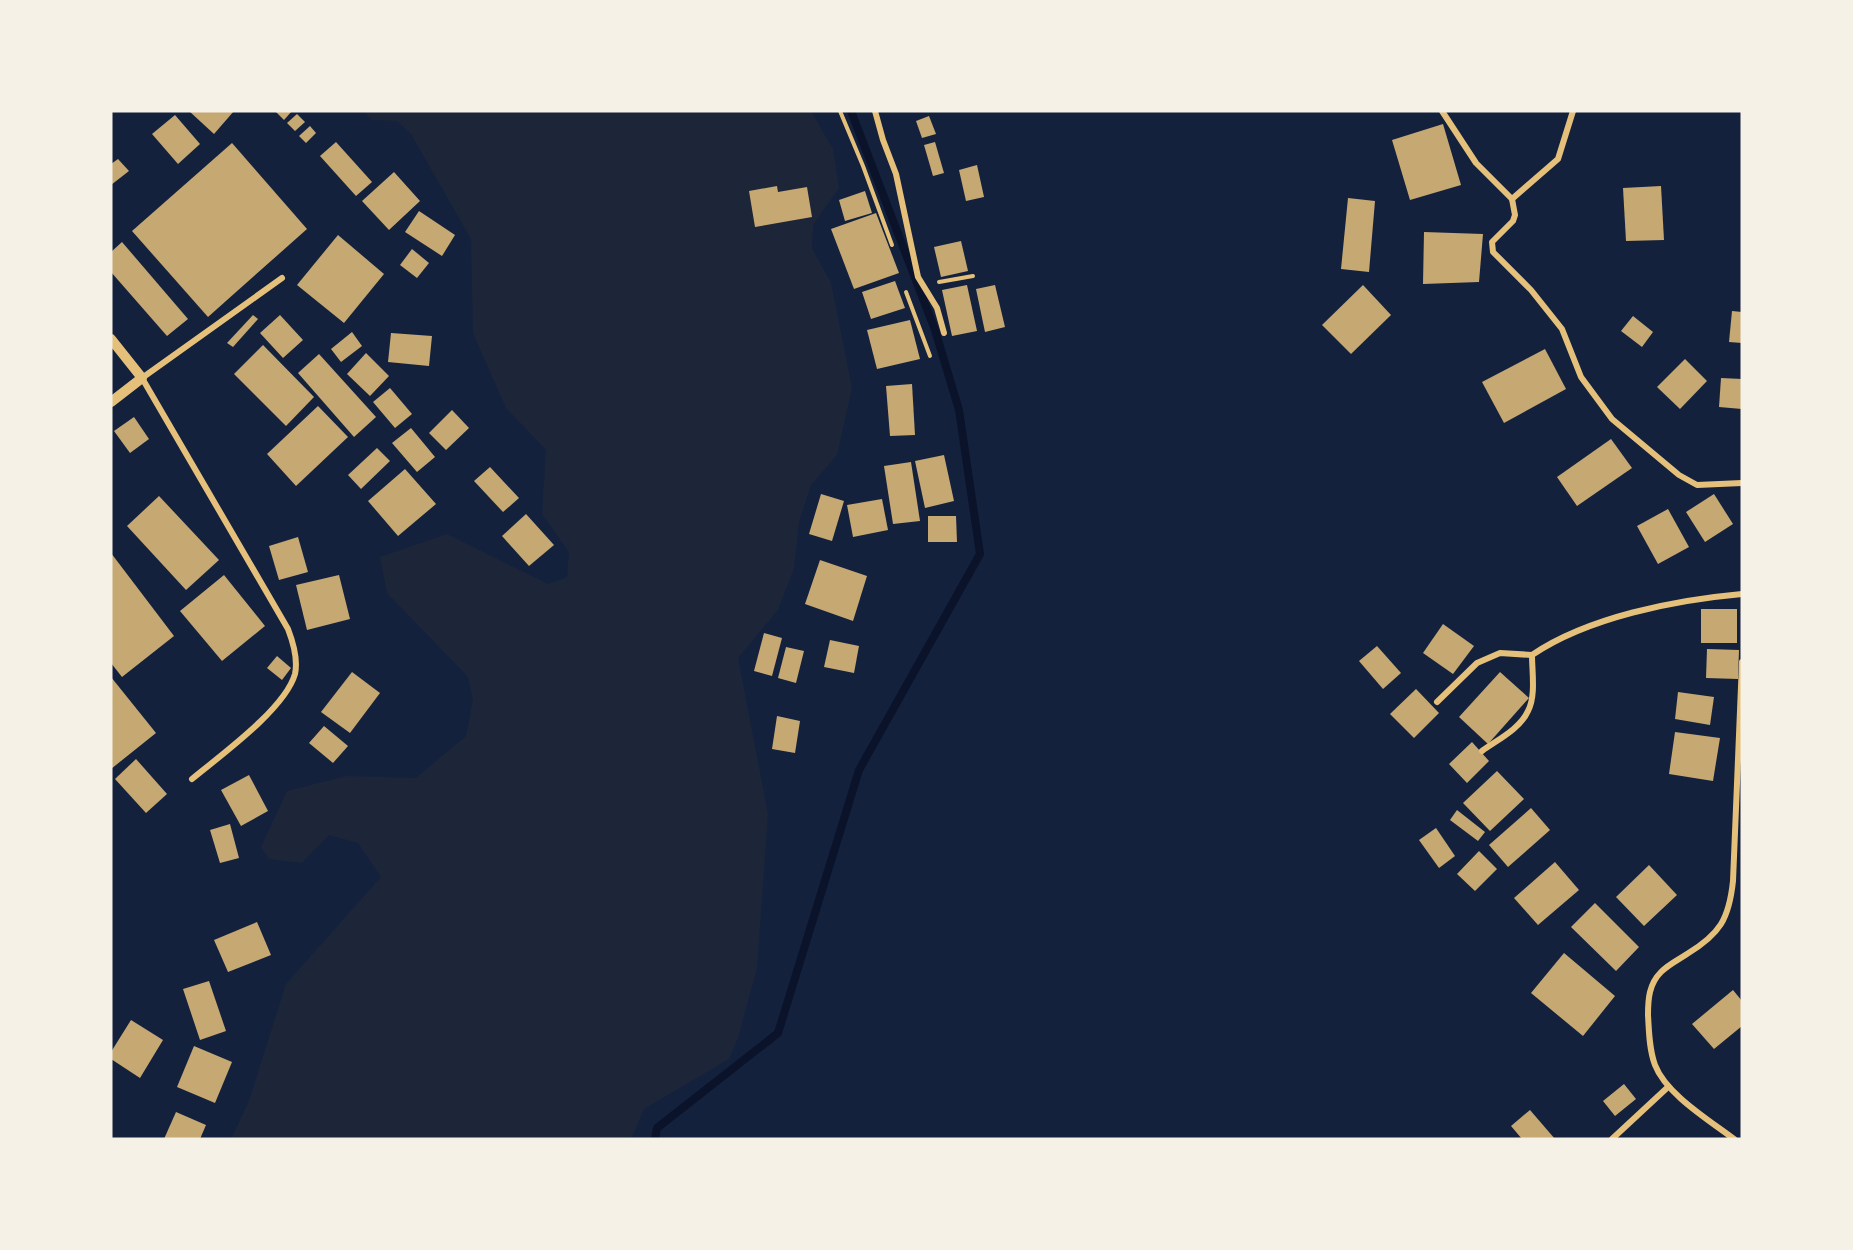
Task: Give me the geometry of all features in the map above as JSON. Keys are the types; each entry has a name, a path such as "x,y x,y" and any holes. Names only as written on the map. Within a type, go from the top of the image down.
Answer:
{"street":[{"path":"875,111 898,183 918,277 937,308 944,333"},
{"path":"1442,111 1476,163 1512,199 1515,215 1492,242 1492,252 1530,290 1562,329 1581,376 1612,419 1679,475 1697,485 1742,483"},
{"path":"1512,199 1558,159 1572,111"},
{"path":"111,402 282,278"},
{"path":"111,339 142,378 288,628 295,660 295,674 276,708 192,779"},
{"path":"1437,702 1477,663 1500,653 1532,655 1549,643 1585,628 1660,605 1704,597 1742,594"},
{"path":"1482,751 1513,728 1529,710 1532,655"},
{"path":"1734,1139 1668,1087 1655,1065 1649,1039 1648,999 1652,985 1659,974 1672,962 1706,941 1718,930 1728,914 1733,881 1742,662"},
{"path":"1612,1139 1668,1087"}],"path":[{"path":"840,111 895,253"},
{"path":"939,282 973,276"},
{"path":"905,291 930,356"}],"shaded area":[{"path":"363,111 811,111 833,149 839,188 813,225 812,248 831,283 852,388 837,455 811,485 799,522 794,568 778,610 738,658 768,814 757,968 738,1038 729,1059 644,1109 631,1139 231,1139 249,1101 286,984 381,877 358,843 329,835 302,863 269,859 261,847 287,791 346,776 416,778 466,736 473,700 468,677 387,593 380,557 447,534 548,584 567,577 569,552 542,514 546,450 506,408 473,333 471,239 411,134 397,121 372,120"}],"building":[{"path":"189,111 234,111 214,134"},
{"path":"275,111 292,111 284,120"},
{"path":"297,114 305,122 295,131 287,123"},
{"path":"175,115 200,144 178,164 152,134"},
{"path":"929,116 936,134 922,138 916,121"},
{"path":"1443,124 1461,185 1410,200 1392,140"},
{"path":"310,126 316,133 306,143 299,136"},
{"path":"336,142 372,182 356,196 320,156"},
{"path":"935,142 944,173 933,176 924,145"},
{"path":"232,143 307,229 208,317 132,231"},
{"path":"118,159 129,171 111,185 111,164"},
{"path":"977,165 984,197 966,201 959,170"},
{"path":"394,172 420,201 389,230 362,201"},
{"path":"777,186 778,192 807,187 812,217 755,227 749,191"},
{"path":"1661,186 1664,240 1626,241 1623,188"},
{"path":"865,191 872,213 845,221 839,200"},
{"path":"1348,198 1375,201 1369,272 1341,269"},
{"path":"419,211 455,235 442,256 405,232"},
{"path":"876,213 899,273 854,289 831,229"},
{"path":"1424,232 1483,234 1479,282 1423,284"},
{"path":"338,235 384,274 344,323 297,285"},
{"path":"961,241 968,271 941,277 934,247"},
{"path":"122,242 188,319 167,336 111,272 111,252"},
{"path":"412,249 429,263 417,278 400,265"},
{"path":"895,281 905,308 871,319 862,292"},
{"path":"967,285 977,331 952,336 942,290"},
{"path":"995,285 1005,327 985,332 976,289"},
{"path":"1363,285 1391,315 1351,354 1322,325"},
{"path":"1732,311 1742,312 1742,343 1729,342"},
{"path":"253,315 258,319 233,347 227,343"},
{"path":"280,315 303,340 283,358 260,333"},
{"path":"1633,316 1653,332 1642,347 1621,331"},
{"path":"910,320 920,359 877,369 867,330"},
{"path":"352,332 362,346 341,362 331,349"},
{"path":"391,333 432,336 429,366 388,362"},
{"path":"263,345 314,397 286,426 234,374"},
{"path":"1545,349 1566,389 1504,423 1482,382"},
{"path":"366,353 389,376 370,396 347,374"},
{"path":"319,354 376,417 354,437 298,373"},
{"path":"1685,359 1707,381 1680,409 1657,387"},
{"path":"1721,378 1742,379 1742,409 1719,407"},
{"path":"912,384 915,435 890,436 886,386"},
{"path":"390,388 412,414 395,428 373,402"},
{"path":"318,406 348,437 296,486 267,454"},
{"path":"452,410 469,428 446,450 429,433"},
{"path":"134,417 149,439 130,453 114,431"},
{"path":"411,428 435,457 417,472 392,443"},
{"path":"1611,439 1632,468 1577,506 1557,477"},
{"path":"377,448 390,461 361,489 348,475"},
{"path":"944,455 954,501 925,508 915,461"},
{"path":"911,462 920,521 893,524 884,466"},
{"path":"490,467 519,498 503,512 474,481"},
{"path":"405,469 436,504 398,536 368,501"},
{"path":"821,494 844,501 832,541 809,534"},
{"path":"1714,494 1733,524 1705,542 1686,512"},
{"path":"159,496 219,560 186,590 127,526"},
{"path":"882,499 888,530 853,537 847,505"},
{"path":"1668,509 1689,547 1658,564 1637,526"},
{"path":"526,514 554,545 529,566 502,536"},
{"path":"928,516 956,516 957,542 928,542"},
{"path":"298,537 308,572 279,580 269,546"},
{"path":"111,553 174,636 122,677 111,663"},
{"path":"820,560 867,576 853,621 805,604"},
{"path":"224,575 265,626 222,661 180,611"},
{"path":"339,575 350,619 307,630 296,585"},
{"path":"1701,609 1737,609 1737,643 1701,643"},
{"path":"1443,624 1474,646 1453,674 1423,653"},
{"path":"764,633 782,638 772,676 754,671"},
{"path":"830,640 859,646 854,673 824,667"},
{"path":"1377,646 1401,673 1383,689 1359,661"},
{"path":"786,647 804,651 796,683 778,678"},
{"path":"1707,649 1739,650 1738,679 1706,678"},
{"path":"277,656 291,668 282,680 267,668"},
{"path":"352,672 380,693 350,733 321,712"},
{"path":"1500,672 1529,698 1488,744 1459,717"},
{"path":"111,677 156,733 111,769"},
{"path":"1416,689 1439,713 1414,738 1390,714"},
{"path":"1678,692 1714,697 1710,725 1675,719"},
{"path":"777,716 800,721 795,753 772,749"},
{"path":"324,726 348,746 333,763 309,743"},
{"path":"1675,732 1720,738 1713,781 1669,774"},
{"path":"1472,742 1489,761 1467,783 1449,764"},
{"path":"136,759 167,794 146,813 115,779"},
{"path":"1497,771 1524,799 1490,831 1463,803"},
{"path":"249,775 268,811 241,826 221,790"},
{"path":"1531,808 1550,830 1508,867 1489,845"},
{"path":"1457,810 1485,832 1478,841 1450,820"},
{"path":"230,824 239,858 220,863 210,830"},
{"path":"1436,828 1455,856 1439,868 1419,840"},
{"path":"1479,851 1497,869 1475,891 1457,874"},
{"path":"1555,862 1579,890 1538,925 1514,898"},
{"path":"1649,865 1677,895 1644,926 1616,897"},
{"path":"1595,903 1639,947 1616,971 1571,927"},
{"path":"257,922 271,955 228,972 214,940"},
{"path":"1564,953 1615,996 1583,1036 1531,993"},
{"path":"209,981 226,1031 200,1040 183,989"},
{"path":"1733,990 1742,1001 1742,1026 1714,1049 1692,1024"},
{"path":"131,1020 163,1040 140,1078 111,1059 111,1052"},
{"path":"194,1046 232,1062 215,1103 177,1087"},
{"path":"1624,1084 1636,1099 1615,1116 1603,1101"},
{"path":"1530,1110 1555,1139 1522,1139 1511,1126"},
{"path":"176,1112 206,1125 200,1139 164,1139"}],"waterway":[{"path":"655,1139 657,1128 778,1033 859,770 980,554 959,410 935,330 851,111"}]}
